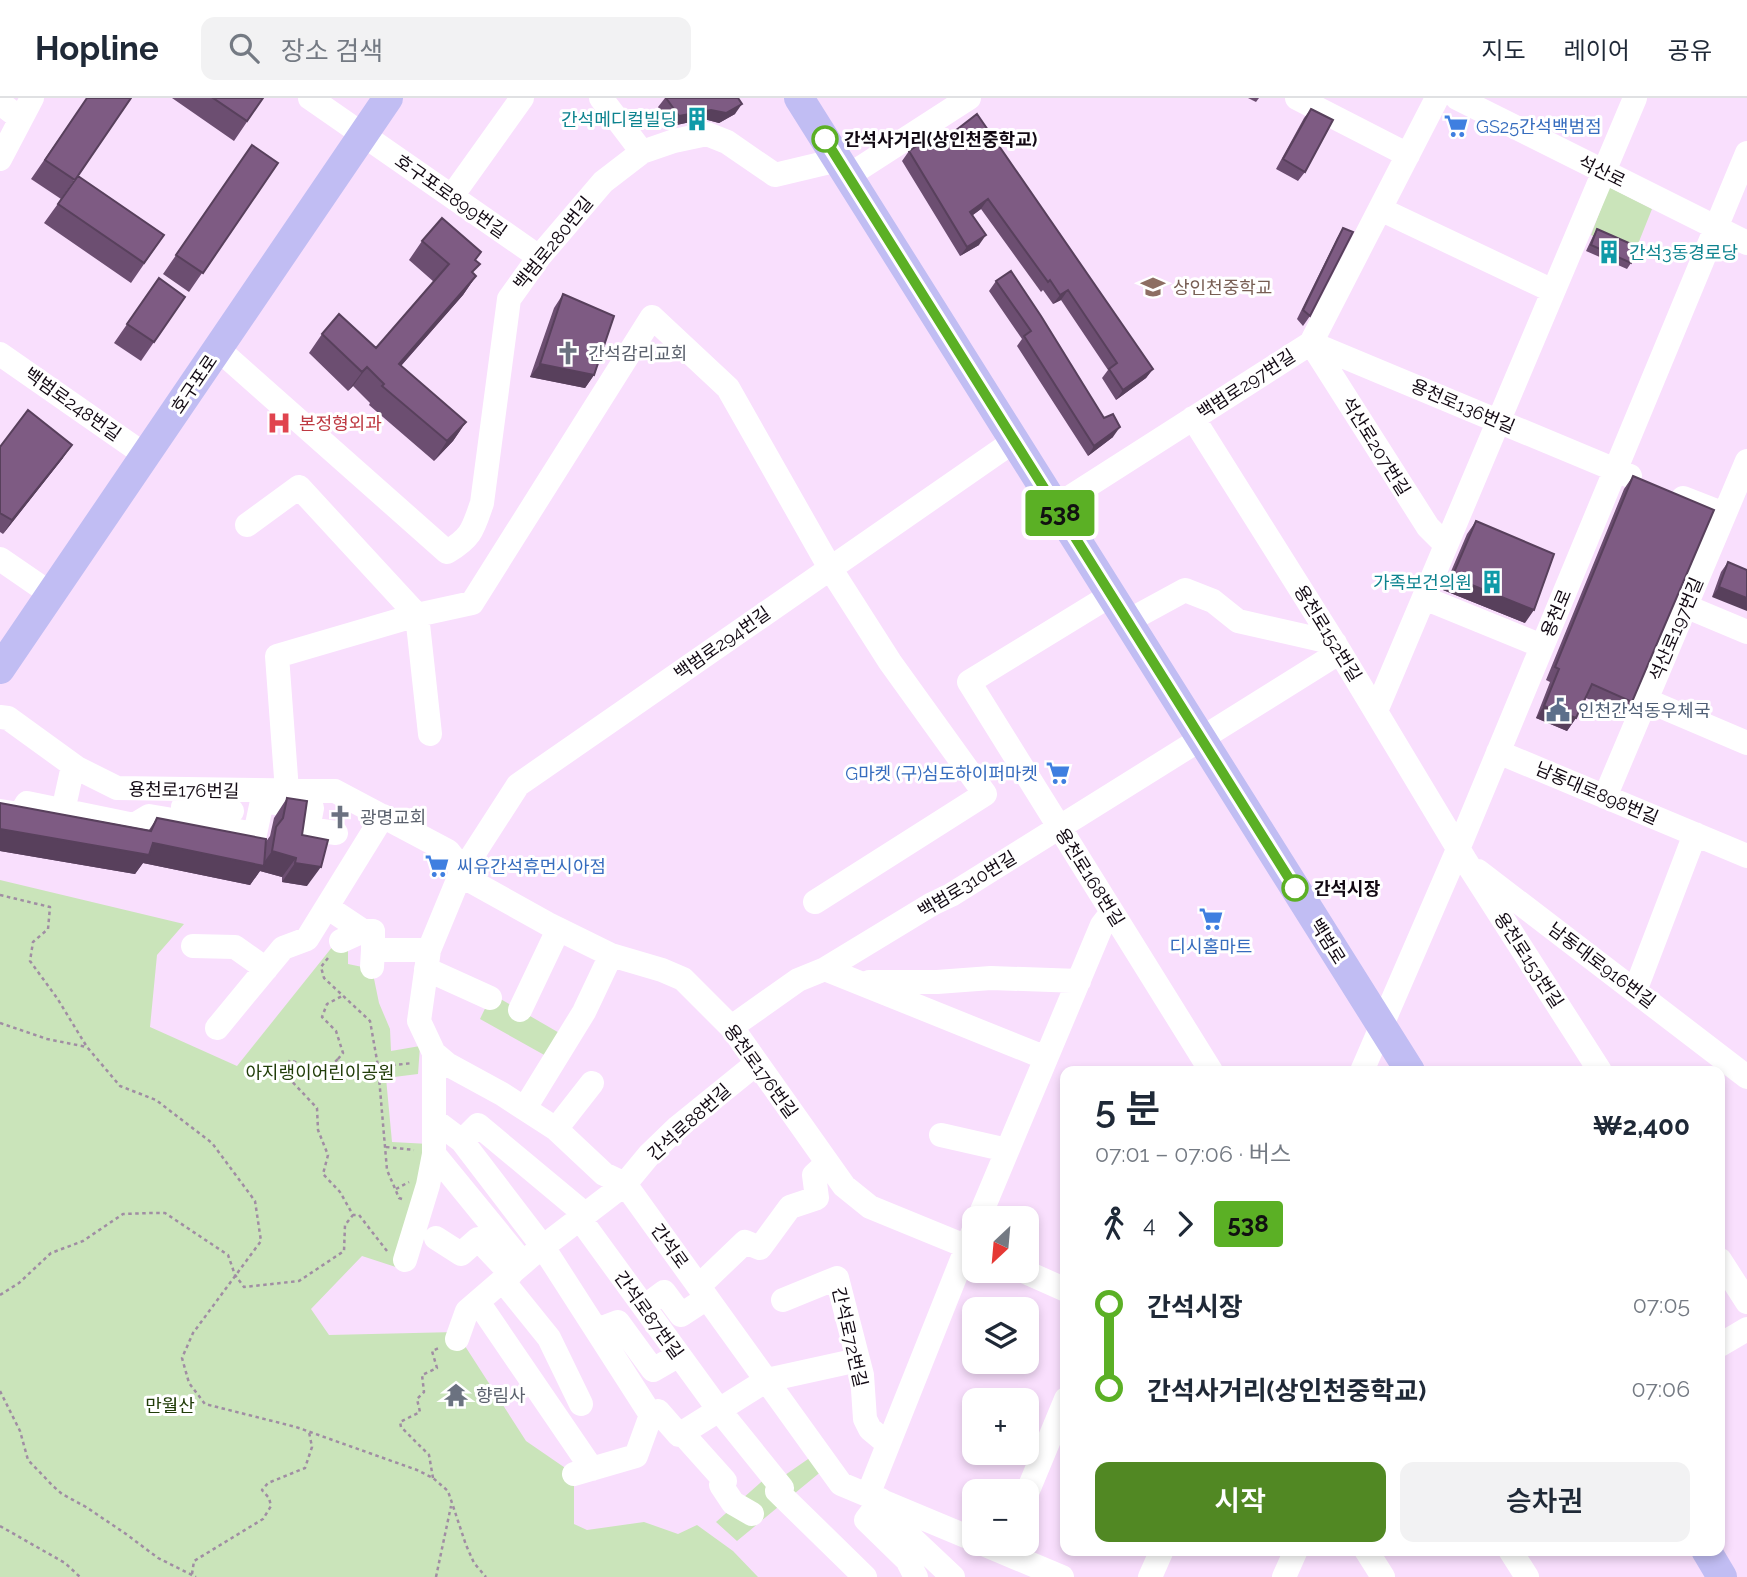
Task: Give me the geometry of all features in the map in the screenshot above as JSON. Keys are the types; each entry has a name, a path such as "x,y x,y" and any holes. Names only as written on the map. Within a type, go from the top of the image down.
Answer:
{"main road":[{"name":"호구포로","path":"0,669 388,98"},
{"name":"백범로","path":"799,98 1407,1066"},
{"path":"1710,1556 1722,1577"}],"street":[{"name":"호구포로899번길","path":"310,98 539,257"},
{"path":"452,196 522,98"},
{"path":"601,98 642,152"},
{"name":"백범로280번길","path":"218,349 447,552 472,533 482,503 509,299 539,257 603,182 642,152 707,134 727,142 775,175 843,168 969,98"},
{"path":"1297,98 1408,155"},
{"name":"백범로297번길","path":"1055,506 1311,343 1437,98"},
{"name":"석산로","path":"1457,98 1747,243"},
{"path":"1376,711 1635,98"},
{"path":"0,103 26,108 0,159"},
{"name":"용천로","path":"1364,1066 1460,855 1498,752 1747,153"},
{"path":"1380,209 1553,291"},
{"path":"287,791 277,656 417,615 472,603 652,317 728,388 830,568 890,662 985,794 815,902"},
{"name":"용천로136번길","path":"1311,343 1724,514"},
{"name":"석산로207번길","path":"1311,343 1428,527 1446,545"},
{"name":"백범로248번길","path":"0,354 145,455"},
{"name":"용천로152번길","path":"1193,418 1338,647 1460,855"},
{"name":"백범로294번길","path":"460,876 519,785 1014,441"},
{"name":"석산로197번길","path":"1605,797 1747,461"},
{"path":"247,525 299,487 417,615 430,734"},
{"path":"0,559 51,594"},
{"path":"1128,621 1185,590 1213,601 1238,621 1338,647"},
{"name":"용천로168번길","path":"1111,595 969,682 1207,1066"},
{"path":"1423,598 1542,646"},
{"path":"1685,606 1747,632"},
{"path":"1202,740 1338,647"},
{"path":"1646,700 1747,743"},
{"name":"용천로176번길","path":"3,714 73,766 117,788 335,791 448,851 459,865 460,876 558,930 611,955 683,979 733,1029 844,1186 870,1207 962,1239"},
{"name":"백범로310번길","path":"733,1029 740,1021 798,980 825,969 951,895 1202,740"},
{"name":"남동대로898번길","path":"1498,752 1747,856"},
{"path":"63,811 73,766"},
{"path":"0,811 20,814 27,803 134,825 149,816 255,834 262,801 312,808 308,829 335,833"},
{"path":"181,822 183,807 232,811"},
{"path":"217,1028 283,948 307,939 383,816"},
{"path":"1635,991 1695,834"},
{"name":"남동대로916번길","path":"1460,855 1747,1077"},
{"name":"용천로153번길","path":"1460,855 1597,1066"},
{"path":"405,1260 421,1208 424,1157 434,1120 434,1058 419,1021 428,960 460,876"},
{"path":"327,907 369,949"},
{"path":"984,1206 1102,925 1112,912"},
{"path":"520,1010 558,930"},
{"path":"341,941 428,960 490,998"},
{"path":"193,946 235,947 266,969"},
{"path":"524,1108 584,1012 611,955"},
{"path":"825,969 1046,1058"},
{"path":"857,982 936,982 991,978 1079,981"},
{"name":"간석로","path":"434,1058 556,1129 604,1174 625,1184 841,1484 962,1535"},
{"name":"간석로88번길","path":"625,1184 677,1127 757,1063"},
{"path":"556,1129 592,1083"},
{"name":"간석로87번길","path":"434,1120 470,1133 583,1217 644,1307 780,1489 865,1577"},
{"name":"간석로87번길","path":"470,1133 652,1415 658,1411 680,1434"},
{"path":"941,1135 1007,1150"},
{"path":"424,1157 512,1273 581,1404"},
{"path":"644,1307 664,1292 681,1315 744,1242 760,1248 790,1207 817,1198 814,1175 827,1163"},
{"path":"457,1339 467,1311 543,1247 625,1184"},
{"path":"436,1237 461,1254 478,1239 512,1273"},
{"path":"916,1577 907,1560 866,1520 879,1500 888,1444 962,1266"},
{"path":"1725,1268 1747,1301"},
{"name":"간석로72번길","path":"783,1300 836,1278 862,1375 865,1419 870,1429 888,1444"},
{"path":"1040,1278 1060,1287"},
{"path":"478,1302 582,1471 636,1456 652,1415"},
{"path":"597,1330 618,1322 653,1370 679,1355"},
{"path":"1725,1342 1747,1329"},
{"path":"752,1514 733,1503 721,1485 725,1481 680,1434 767,1380 858,1360"},
{"path":"1033,1479 1060,1413"},
{"path":"879,1500 885,1513 953,1577"},
{"path":"1150,1577 1159,1556"},
{"path":"1284,1577 1293,1556"},
{"path":"1370,1556 1383,1577"},
{"path":"1514,1556 1527,1577"},
{"path":"1004,1561 1062,1577"}],"path":[{"path":"0,895 50,907 48,929 33,943 30,961 87,1047 120,1086 156,1100 212,1143 255,1201 261,1241 192,1333 182,1358 189,1383 205,1404 309,1432 433,1478 448,1491 470,1554 486,1577"},
{"path":"341,941 321,967 324,978 370,1020 378,1066 387,1170 399,1198 421,1208"},
{"path":"344,995 327,1004 322,1017 335,1031 343,1053 323,1073 290,1060 283,1072 317,1108 318,1130 328,1155 323,1174 340,1192 353,1215"},
{"path":"0,1023 47,1039 87,1047"},
{"path":"338,1059 348,1070 434,1058"},
{"path":"386,1147 414,1150 424,1157"},
{"path":"396,1189 414,1179"},
{"path":"0,1294 19,1283 51,1253 83,1241 123,1214 164,1213 228,1255 234,1275 244,1287 299,1281 344,1251 345,1225 353,1215"},
{"path":"353,1215 359,1215 391,1256 405,1260"},
{"path":"433,1478 429,1455 401,1427 400,1422 420,1412 417,1399 424,1392 422,1375 437,1368 432,1351 452,1344 457,1339"},
{"path":"0,1391 20,1431 28,1460 53,1486 158,1558 194,1575 194,1561 263,1519 271,1506 269,1498 262,1490 268,1483 305,1468 312,1447 309,1432"},
{"path":"436,1577 452,1503"},
{"path":"0,1526 65,1563 80,1577"}],"green space":[{"path":"1609,187 1652,209 1634,254 1591,235"},
{"name":"만월산","path":"0,880 184,924 157,955 150,1027 237,1066 337,941 348,941 348,964 372,969 379,1003 390,1029 391,1051 420,1046 418,1074 386,1078 392,1142 429,1144 405,1270 362,1256 311,1309 329,1335 456,1332 526,1441 574,1474 574,1524 587,1530 644,1522 678,1534 697,1525 733,1551 758,1577 0,1577"},
{"path":"492,994 568,1038 555,1061 480,1019"},
{"path":"811,1457 823,1470 737,1541 716,1522 768,1476 775,1482"}],"building":[{"path":"87,98 131,98 75,180 45,160"},
{"path":"213,98 263,98 247,121"},
{"path":"666,98 738,98 742,104 726,113 711,110 679,116"},
{"path":"1311,109 1333,120 1305,172 1283,159"},
{"path":"977,114 1153,369 1123,390 1109,369 1117,363 1068,290 1060,295 1050,280 1048,282 988,199 970,212 986,235 967,247 909,151 937,133 942,141"},
{"path":"252,145 278,163 203,273 176,255"},
{"path":"78,176 164,235 144,263 58,204"},
{"path":"442,218 481,252 475,260 480,264 472,272 476,276 399,364 466,422 447,441 382,386 384,384 367,367 362,372 322,334 339,314 376,348 449,264 422,241"},
{"path":"1343,228 1353,232 1310,316 1303,310"},
{"path":"1597,229 1638,247 1631,263 1591,245"},
{"path":"1011,271 1104,418 1113,414 1120,427 1094,446 1024,336 1031,331 996,281"},
{"path":"159,278 185,297 154,342 127,324"},
{"name":"간석감리교회","path":"563,294 614,316 594,375 540,364"},
{"path":"28,410 72,445 12,520 0,513 0,447"},
{"path":"1633,476 1714,510 1632,702 1592,684 1576,718 1544,706 1559,669 1555,667"},
{"name":"가족보건의원","path":"1476,521 1554,554 1534,610 1452,577"},
{"path":"1728,562 1747,570 1747,598 1719,587"},
{"path":"287,798 307,801 302,835 328,840 321,867 295,863 296,858 272,851 276,827 283,818"},
{"path":"0,803 151,831 157,818 266,839 264,866 153,843 149,855 0,829"}],"bus line":[{"name":"538","path":"825,139 1295,888"}],"place":[{"name":"간석메디컬빌딩","path":"697,119"},
{"name":"GS25간석백범점","path":"1456,126"},
{"name":"간석사거리(상인천중학교)","path":"825,139"},
{"name":"간석3동경로당","path":"1609,252"},
{"name":"상인천중학교","path":"1153,287"},
{"name":"간석감리교회","path":"568,353"},
{"name":"본정형외과","path":"279,423"},
{"name":"가족보건의원","path":"1492,582"},
{"name":"인천간석동우체국","path":"1558,710"},
{"name":"G마켓 (구)심도하이퍼마켓","path":"1058,773"},
{"name":"광명교회","path":"340,817"},
{"name":"씨유간석휴먼시아점","path":"437,866"},
{"name":"간석시장","path":"1295,888"},
{"name":"디시홈마트","path":"1211,919"},
{"name":"향림사","path":"456,1395"}],"park label":[{"name":"아지랭이어린이공원","path":"320,1072"}]}
